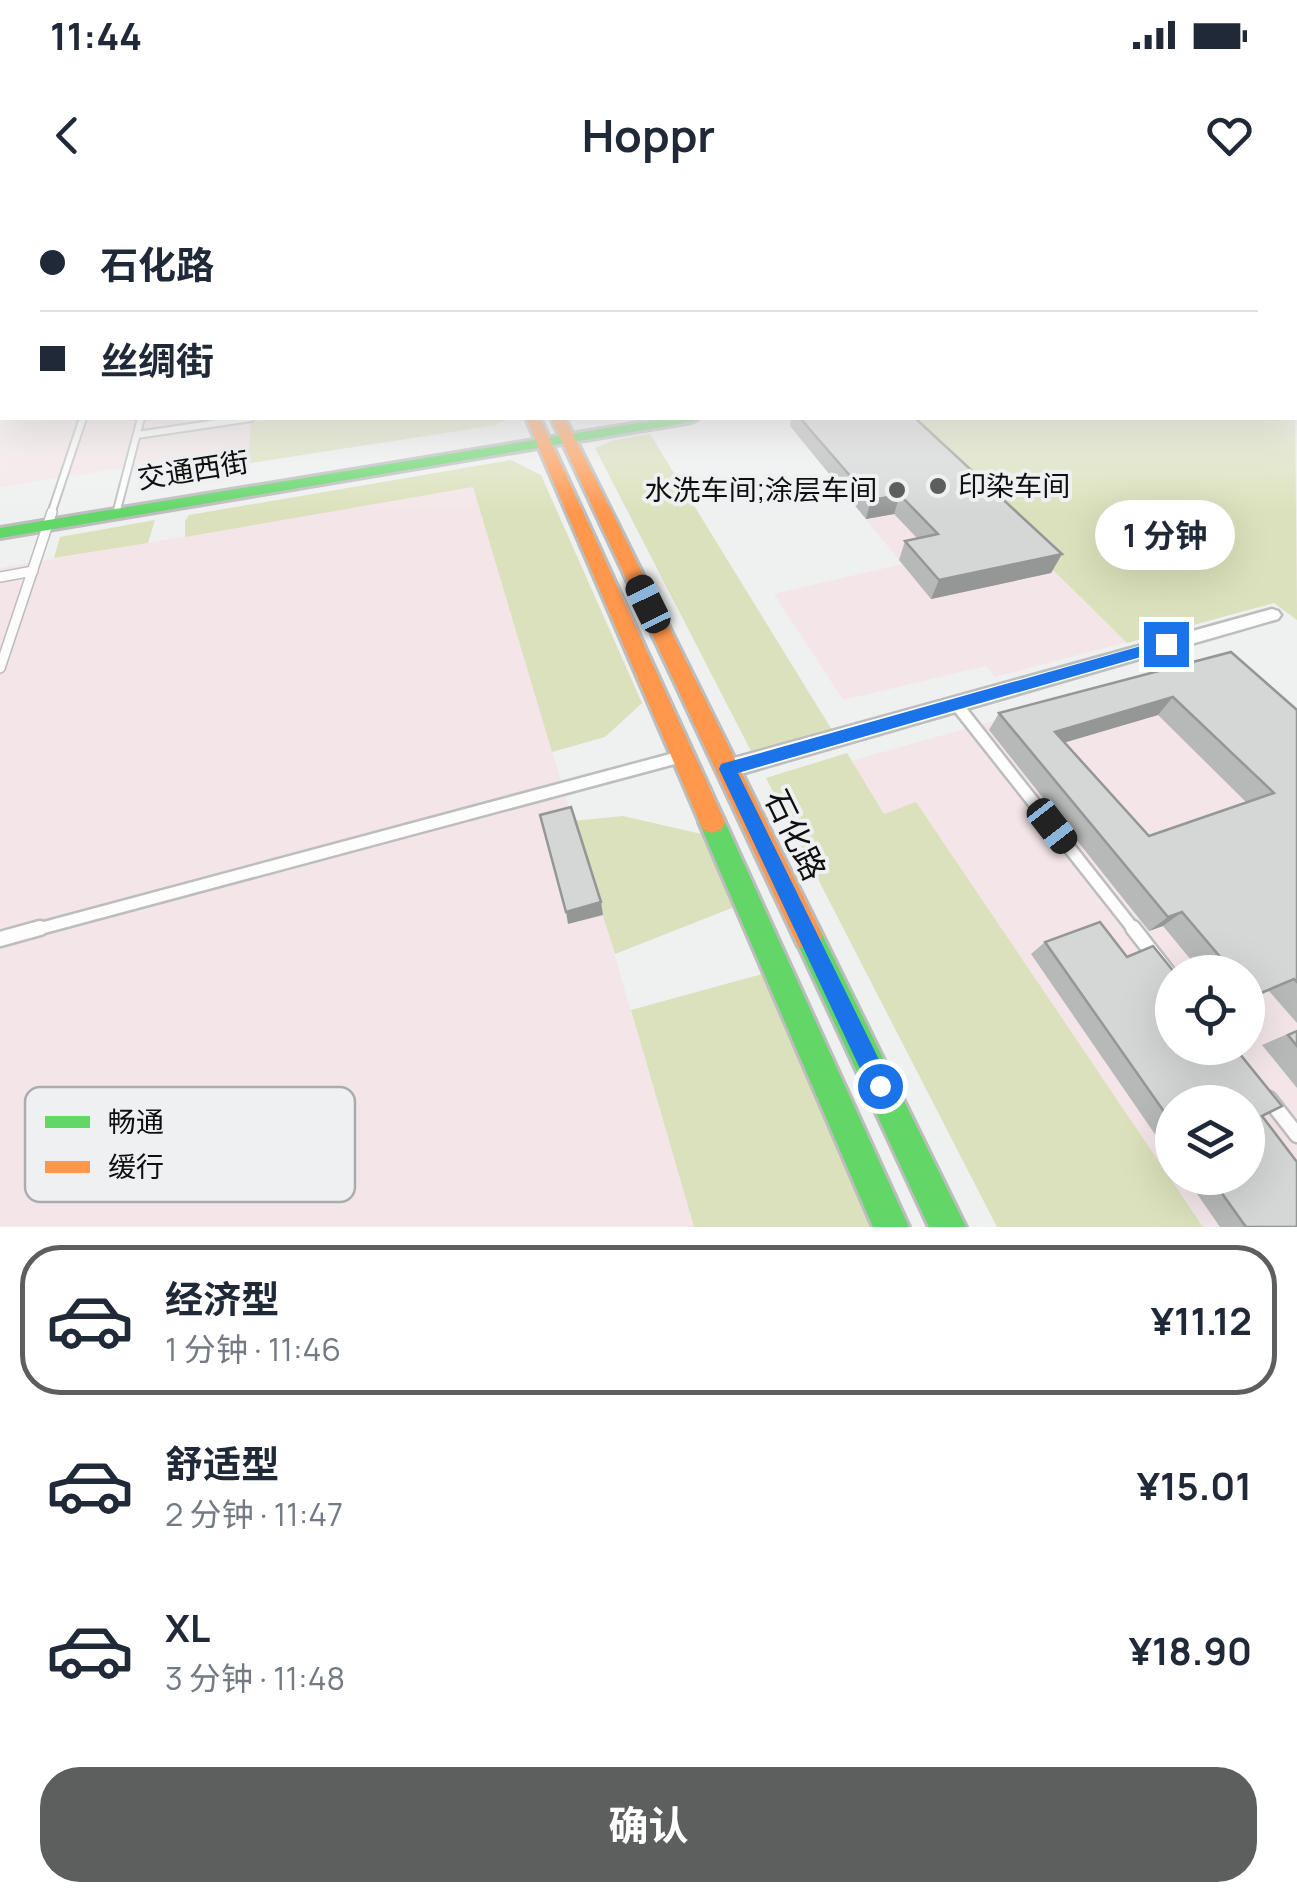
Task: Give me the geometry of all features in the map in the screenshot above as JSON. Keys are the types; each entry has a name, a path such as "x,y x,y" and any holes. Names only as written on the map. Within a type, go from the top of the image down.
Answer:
{"main road":[{"name":"交通西街","path":"0,520 49,518 118,507 612,420"},
{"name":"交通西街","path":"551,429 666,420"},
{"path":"551,429 682,756 891,1227"},
{"name":"石化路","path":"551,429 728,769 948,1227"},
{"name":"交通西街","path":"0,533 49,518"}],"street":[{"path":"728,769 1272,615"}],"lane":[{"path":"0,668 81,420"},
{"path":"118,507 140,420"},
{"path":"136,435 237,420"},
{"path":"0,576 33,571"},
{"path":"0,632 13,630"},
{"path":"956,704 1155,956"},
{"path":"0,938 682,756"},
{"path":"1265,1095 1297,1135"}],"shaded area":[{"path":"0,420 433,420 0,487"},
{"path":"830,420 1295,420 1297,620 1274,603 995,677 986,666 843,700 774,594 902,564 790,426"},
{"path":"473,487 573,821 543,829 568,923 603,915 694,1227 0,1227 0,568"},
{"path":"1206,661 1297,743 1297,1227 1143,1227 851,761"}],"green space":[{"path":"506,420 496,425 141,480 145,464 249,448 251,422"},
{"path":"901,420 1295,420 1297,620 1274,603 1127,643"},
{"path":"650,434 832,730 752,753 595,448 614,440"},
{"path":"511,460 541,475 642,703 605,737 552,752 473,487 185,537 189,515"},
{"path":"155,520 148,543 54,558 60,537"},
{"path":"847,753 884,814 916,802 1155,1156 1155,1195 1181,1195 1203,1227 997,1227 766,778"},
{"path":"623,816 719,838 747,902 615,954 573,821"},
{"path":"777,970 885,1227 694,1227 631,1010"}],"building":[{"path":"802,420 917,420 1062,554 939,580 905,541 938,534 900,495 871,500"},
{"path":"1231,652 1297,710 1297,982 1294,979 1265,991 1265,955 1219,955 1182,912 1168,917 999,713","holes":["1173,697 1274,793 1149,836 1055,732"]},
{"path":"571,807 601,902 566,912 540,815"},
{"path":"1100,922 1127,957 1153,946 1160,955 1155,955 1155,1065 1249,1065 1265,1085 1155,1085 1155,1099 1045,942"},
{"path":"1297,1031 1297,1046 1288,1035"},
{"path":"1265,1085 1282,1106 1265,1114"},
{"path":"1265,1120 1297,1162 1297,1227 1246,1227 1223,1195 1265,1195"}],"traffic: fast":[{"path":"0,533 680,420"},
{"path":"712,822 891,1227"},
{"path":"808,936 948,1227"}],"traffic: slow":[{"path":"534,420 712,822"},
{"path":"559,420 808,936"}],"place":[{"name":"印染车间","path":"938,486"},
{"name":"水洗车间;涂层车间","path":"897,490"}],"route":[{"path":"880,1086 728,769 1166,644"}]}
